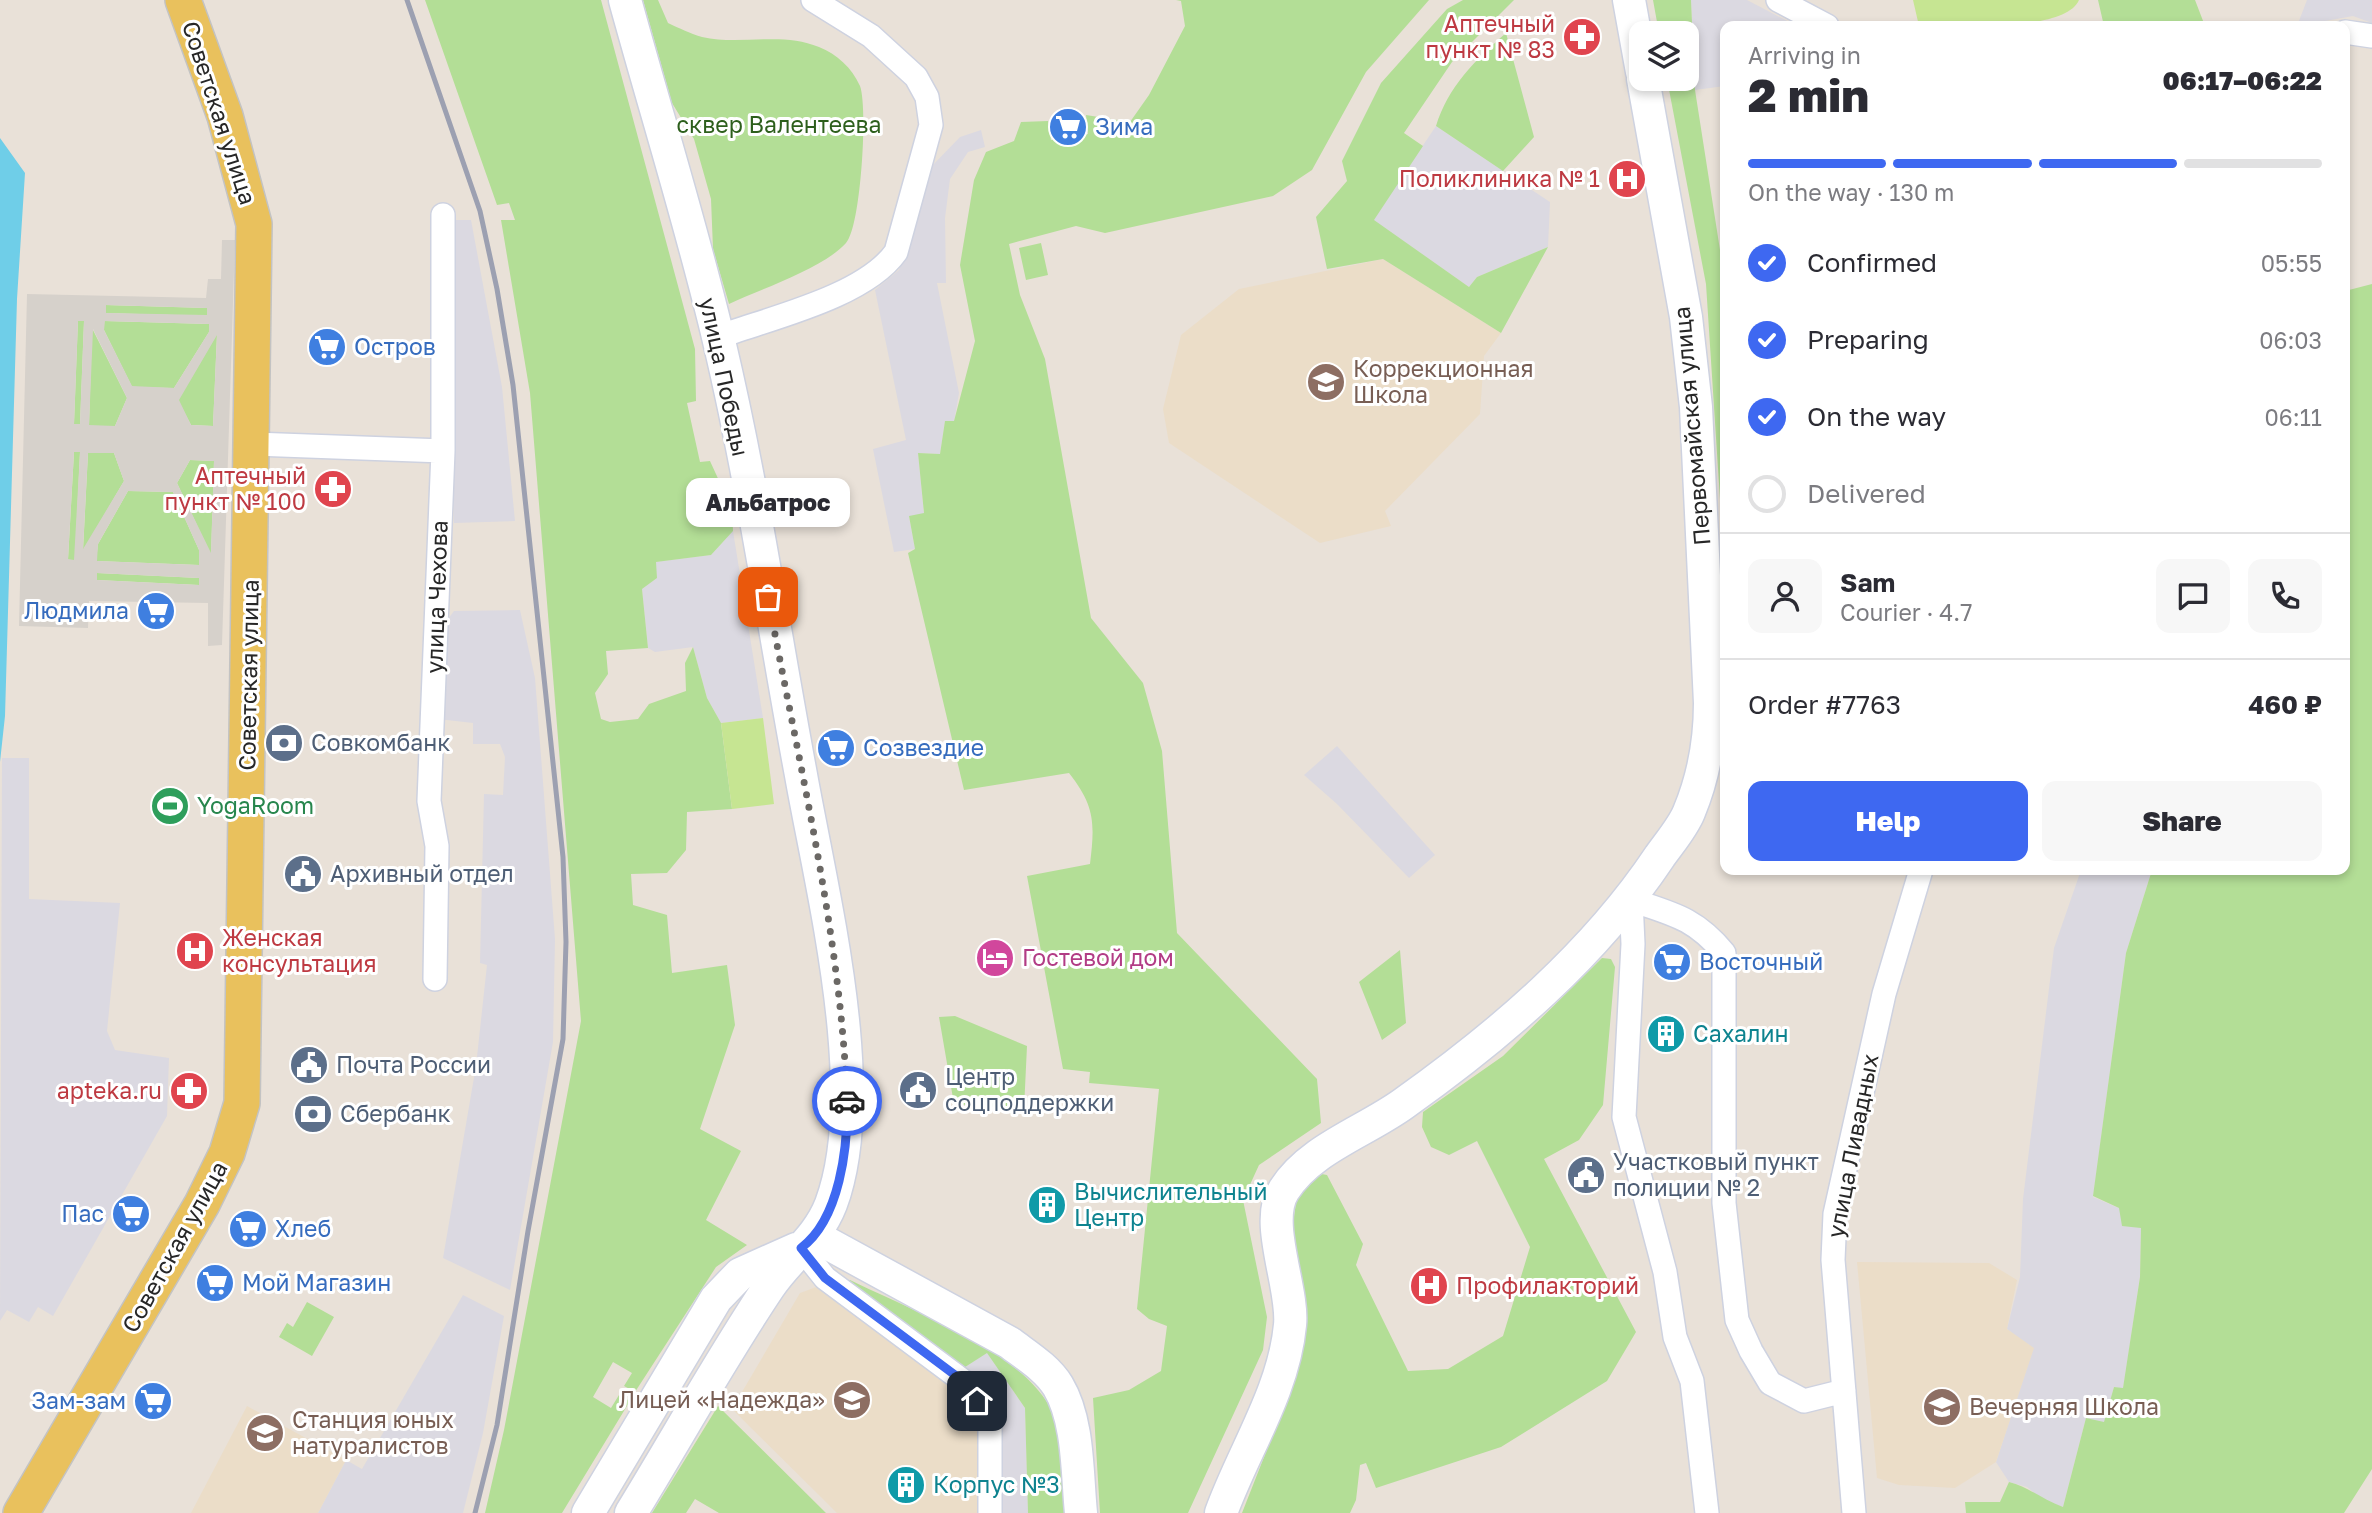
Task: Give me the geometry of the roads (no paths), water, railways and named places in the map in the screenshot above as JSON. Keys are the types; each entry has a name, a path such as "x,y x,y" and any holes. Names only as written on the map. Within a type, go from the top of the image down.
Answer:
{"main road":[{"name":"Советская улица","path":"21,1513 202,1204 227,1153 242,1103 254,224 225,116 183,0"}],"street":[{"name":"улица Победы","path":"625,0 718,337 815,855 845,1049 847,1110 841,1164 831,1203 808,1242 771,1284 631,1513"},
{"path":"718,337 858,286 884,268 896,252 931,125 927,97 916,77 871,36 813,0"},
{"path":"1629,0 1633,21"},
{"path":"1778,0 1817,21"},
{"path":"2350,33 2372,36"},
{"name":"Первомайская улица","path":"1221,1513 1286,1358 1291,1321 1278,1223 1282,1193 1300,1167 1401,1105 1502,1030 1631,901 1688,814 1702,776 1710,736 1696,407 1686,317 1645,91"},
{"name":"улица Чехова","path":"435,979 437,846 429,801 443,450 443,215"},
{"path":"252,444 443,450"},
{"name":"улица Ливадных","path":"1854,1513 1833,1260 1835,1214 1884,994 1920,875"},
{"path":"1707,1513 1692,1381 1675,1337 1665,1272 1624,1117 1633,943 1631,901 1676,914 1705,930 1724,953 1724,1203 1738,1320 1751,1351 1770,1383 1804,1401 1844,1391"},
{"path":"588,1513 716,1299 740,1274 808,1242"},
{"path":"808,1242 825,1278 963,1381 990,1422 990,1513"},
{"path":"808,1242 1010,1343 1037,1363 1058,1386 1068,1409 1081,1513"}],"water":[{"path":"0,138 25,173 17,299 5,716 0,762"}],"railway":[{"path":"407,0 480,211 497,289 513,385 563,857 566,942 563,1039 528,1231 497,1425 475,1513"}],"place":[{"name":"Аптечный пункт № 83","path":"1582,37"},
{"name":"Зима","path":"1068,127"},
{"name":"Поликлиника № 1","path":"1627,179"},
{"name":"Остров","path":"327,347"},
{"name":"Коррекционная Школа","path":"1326,382"},
{"name":"Аптечный пункт № 100","path":"333,489"},
{"name":"Альбатрос","path":"768,597"},
{"name":"Людмила","path":"156,611"},
{"name":"Совкомбанк","path":"284,743"},
{"name":"Созвездие","path":"836,748"},
{"name":"YogaRoom","path":"170,806"},
{"name":"Архивный отдел","path":"303,874"},
{"name":"Женская консультация","path":"195,951"},
{"name":"Гостевой дом","path":"995,958"},
{"name":"Восточный","path":"1672,962"},
{"name":"Сахалин","path":"1666,1034"},
{"name":"Почта России","path":"309,1065"},
{"name":"Центр соцподдержки","path":"918,1090"},
{"name":"apteka.ru","path":"189,1091"},
{"name":"Сбербанк","path":"313,1114"},
{"name":"Участковый пункт полиции № 2","path":"1586,1175"},
{"name":"Вычислительный Центр","path":"1047,1205"},
{"name":"Пас","path":"131,1214"},
{"name":"Хлеб","path":"248,1229"},
{"name":"Мой Магазин","path":"215,1283"},
{"name":"Профилакторий","path":"1429,1286"},
{"name":"Лицей «Надежда»","path":"852,1400"},
{"name":"Зам-зам","path":"153,1401"},
{"name":"Вечерняя Школа","path":"1942,1407"},
{"name":"Станция юных натуралистов","path":"265,1433"},
{"name":"Корпус №3","path":"906,1485"}],"park label":[{"name":"сквер Валентеева","path":"779,125"}]}
